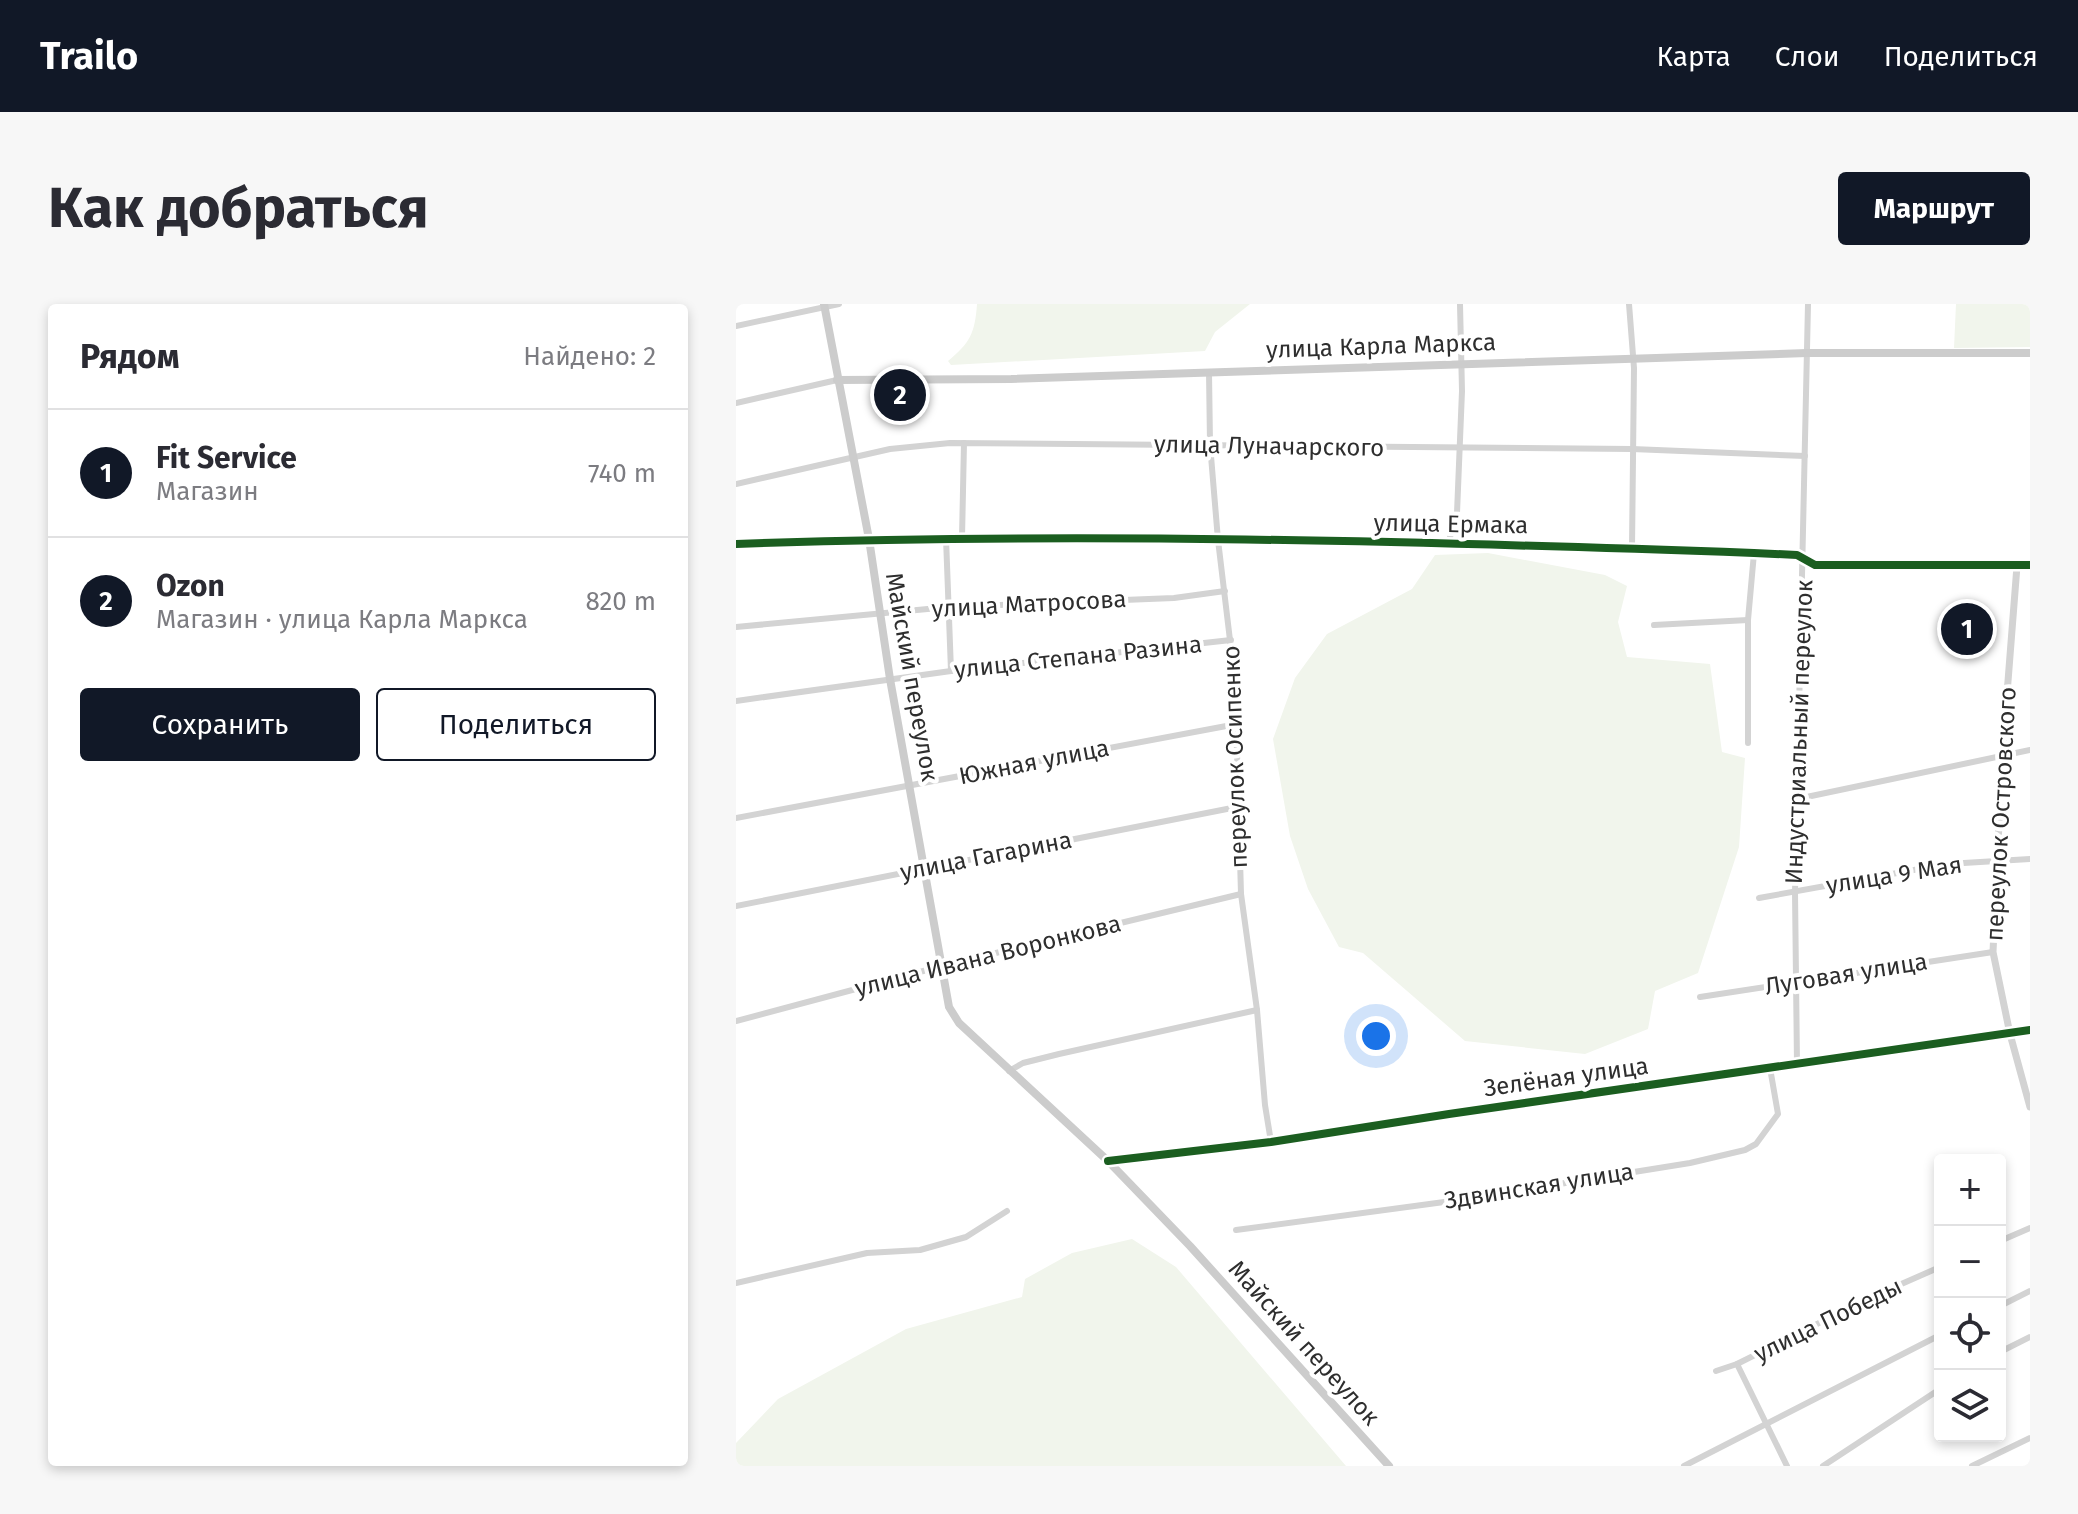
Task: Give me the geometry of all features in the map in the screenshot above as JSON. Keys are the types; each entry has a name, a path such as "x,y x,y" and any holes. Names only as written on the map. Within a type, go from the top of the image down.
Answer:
{"main road":[{"name":"Майский переулок","path":"825,305 869,539 890,679 947,1001 952,1013 1009,1071 1108,1161 1190,1246 1389,1466"},
{"name":"улица Карла Маркса","path":"837,380 1011,379 1807,353 2030,353"}],"street":[{"path":"736,326 839,304"},
{"path":"1448,544 1457,513 1462,363 1460,304"},
{"path":"1629,304 1633,358 1632,548"},
{"name":"Индустриальный переулок","path":"1797,1064 1795,892 1808,304"},
{"name":"переулок Осипенко","path":"1209,372 1210,444 1237,724 1241,894 1271,1142"},
{"name":"улица Карла Маркса","path":"736,403 837,380"},
{"path":"962,538 964,443"},
{"name":"улица Луначарского","path":"736,484 890,449 964,443 1632,449 1805,456"},
{"path":"946,538 951,671"},
{"path":"736,544 869,539"},
{"name":"улица Ермака","path":"869,539 1218,540 1632,548 1797,555 1815,565 2030,565"},
{"path":"1748,743 1748,620 1754,553"},
{"name":"переулок Островского","path":"2017,566 2002,758 1993,952 2010,1034 2030,1107"},
{"name":"улица Матросова","path":"736,627 949,607 1174,598 1225,591"},
{"path":"1654,625 1748,620"},
{"name":"улица Степана Разина","path":"736,701 951,671 1231,640"},
{"name":"Южная улица","path":"736,818 1237,724"},
{"path":"1797,799 2030,750"},
{"name":"улица Гагарина","path":"736,906 1237,807"},
{"name":"улица 9 Мая","path":"1759,898 1947,864 2030,859"},
{"name":"улица Ивана Воронкова","path":"736,1021 942,966 1241,894"},
{"name":"Луговая улица","path":"1700,997 1993,952"},
{"path":"1009,1071 1023,1063 1059,1054 1257,1010"},
{"name":"Зелёная улица","path":"1108,1161 1271,1142 2030,1030"},
{"name":"Здвинская улица","path":"1236,1230 1459,1200 1690,1163 1745,1150 1756,1144 1778,1114 1770,1068"},
{"path":"736,1283 867,1253 920,1250 966,1237 1007,1211"},
{"path":"2006,1238 2030,1228"},
{"name":"улица Победы","path":"1716,1371 1737,1364 1865,1300 1934,1270"},
{"path":"2006,1303 2030,1291"},
{"path":"2006,1349 2030,1337"},
{"path":"1684,1466 1934,1338"},
{"path":"1737,1364 1787,1466"},
{"path":"1823,1466 1934,1393"},
{"path":"1972,1466 2030,1438"}],"shaded area":[{"path":"977,304 1250,304 1215,332 1205,351 951,365 948,361 970,337"},
{"path":"1956,304 2030,304 2030,347 1954,348"},
{"path":"1488,553 1605,575 1627,586 1618,622 1627,657 1710,664 1722,752 1745,758 1739,847 1698,973 1655,991 1648,1029 1585,1054 1465,1041 1363,953 1339,947 1308,889 1290,836 1273,739 1295,678 1327,634 1412,589 1435,555"},
{"path":"1132,1239 1176,1267 1346,1466 736,1466 736,1443 778,1399 906,1329 1022,1297 1025,1279 1072,1253"}],"cycle path":[{"path":"736,544 990,539 1245,540 1754,553 1797,555 1815,565 2030,565"},
{"path":"1108,1161 1271,1142 2030,1030"}],"place":[{"name":"Ozon","path":"900,395"},
{"name":"Fit Service","path":"1967,629"}]}
